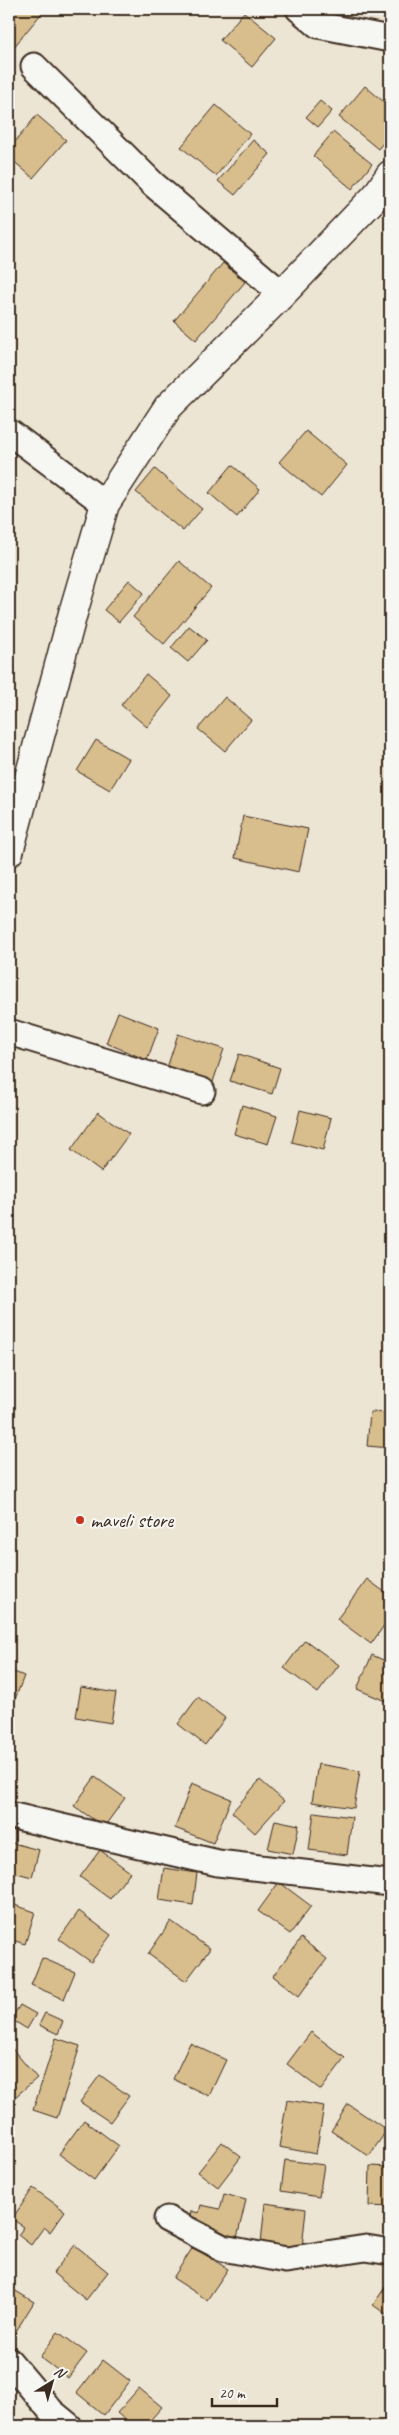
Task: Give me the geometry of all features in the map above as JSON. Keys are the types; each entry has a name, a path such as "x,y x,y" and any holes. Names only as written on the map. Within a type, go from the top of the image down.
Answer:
{"main road":[{"path":"9,852 73,613 105,504 168,407 282,294 376,196 390,175"}],"street":[{"path":"299,9 318,25 390,39"},
{"path":"34,66 153,184 282,294"},
{"path":"9,432 105,504"},
{"path":"9,1032 202,1091"},
{"path":"9,1814 218,1863 390,1883"},
{"path":"167,2219 223,2248 286,2260 366,2248 390,2252"},
{"path":"9,2361 52,2412 69,2426"}],"building":[{"path":"18,9 45,9 13,48 9,44 9,20"},
{"path":"319,9 341,9 332,20"},
{"path":"244,12 276,38 252,67 220,40"},
{"path":"365,86 390,107 390,135 378,149 339,117"},
{"path":"320,101 332,111 318,127 306,117"},
{"path":"216,105 250,134 216,176 181,147"},
{"path":"37,115 66,140 33,178 9,157 9,149"},
{"path":"333,132 372,164 352,189 313,156"},
{"path":"253,140 270,154 235,195 218,181"},
{"path":"223,263 245,282 196,340 174,321"},
{"path":"306,431 347,465 321,497 279,462"},
{"path":"232,465 260,489 237,517 209,493"},
{"path":"155,469 202,509 183,531 136,492"},
{"path":"179,561 211,588 164,644 133,617"},
{"path":"129,580 144,593 119,622 104,610"},
{"path":"189,626 207,640 188,662 171,648"},
{"path":"146,674 172,696 147,727 121,705"},
{"path":"225,697 251,720 225,751 198,729"},
{"path":"96,740 129,759 110,790 77,771"},
{"path":"243,816 308,829 299,872 235,858"},
{"path":"118,1012 159,1028 147,1060 106,1043"},
{"path":"178,1034 224,1049 212,1085 166,1071"},
{"path":"239,1054 280,1068 272,1094 230,1081"},
{"path":"242,1105 277,1116 268,1144 234,1134"},
{"path":"300,1110 331,1118 323,1150 292,1142"},
{"path":"98,1112 129,1134 101,1172 71,1150"},
{"path":"370,1412 390,1413 390,1448 367,1446"},
{"path":"367,1579 390,1596 390,1617 371,1644 337,1619"},
{"path":"305,1640 339,1665 318,1693 284,1668"},
{"path":"372,1655 390,1663 390,1703 357,1689"},
{"path":"9,1670 24,1676 10,1712 9,1711"},
{"path":"81,1687 116,1693 111,1723 76,1717"},
{"path":"198,1697 225,1718 205,1745 178,1724"},
{"path":"318,1764 360,1771 354,1808 312,1802"},
{"path":"95,1777 125,1798 104,1827 74,1806"},
{"path":"260,1780 284,1801 255,1833 232,1812"},
{"path":"192,1783 231,1799 213,1843 175,1828"},
{"path":"314,1812 352,1817 347,1855 309,1850"},
{"path":"275,1820 299,1825 293,1854 268,1849"},
{"path":"9,1842 39,1850 32,1877 9,1871"},
{"path":"100,1850 130,1872 110,1899 80,1877"},
{"path":"164,1868 197,1873 193,1905 159,1900"},
{"path":"279,1882 311,1906 290,1934 258,1911"},
{"path":"9,1903 35,1912 25,1944 9,1939"},
{"path":"79,1911 111,1935 91,1962 59,1939"},
{"path":"171,1921 210,1949 186,1981 148,1954"},
{"path":"301,1938 327,1959 299,1996 273,1976"},
{"path":"42,1958 75,1972 64,1999 31,1985"},
{"path":"20,2005 36,2014 27,2029 11,2019"},
{"path":"45,2013 63,2021 58,2034 39,2025"},
{"path":"311,2032 345,2058 321,2090 287,2064"},
{"path":"56,2038 80,2046 57,2118 33,2110"},
{"path":"190,2043 226,2060 209,2096 173,2079"},
{"path":"9,2045 37,2078 14,2098 9,2091"},
{"path":"100,2075 129,2096 110,2122 80,2102"},
{"path":"287,2100 324,2106 316,2154 279,2147"},
{"path":"348,2104 387,2130 369,2156 331,2131"},
{"path":"84,2120 119,2146 94,2180 59,2154"},
{"path":"222,2142 241,2157 218,2187 198,2172"},
{"path":"285,2160 324,2165 319,2197 281,2191"},
{"path":"370,2166 390,2167 390,2207 369,2206"},
{"path":"33,2188 65,2211 50,2232 44,2227 31,2245 18,2235 24,2227 12,2219"},
{"path":"224,2194 246,2200 237,2238 188,2226 191,2211 199,2213 201,2205 220,2209"},
{"path":"265,2203 306,2209 302,2248 261,2243"},
{"path":"75,2245 108,2272 86,2300 53,2273"},
{"path":"193,2247 228,2269 207,2300 173,2278"},
{"path":"390,2280 390,2317 373,2305"},
{"path":"9,2287 34,2302 13,2336 9,2333"},
{"path":"58,2332 87,2353 68,2378 40,2357"},
{"path":"103,2360 130,2381 104,2415 77,2393"},
{"path":"139,2388 162,2407 145,2426 132,2426 117,2413"}],"place":[{"name":"maveli store","path":"80,1520"}]}
